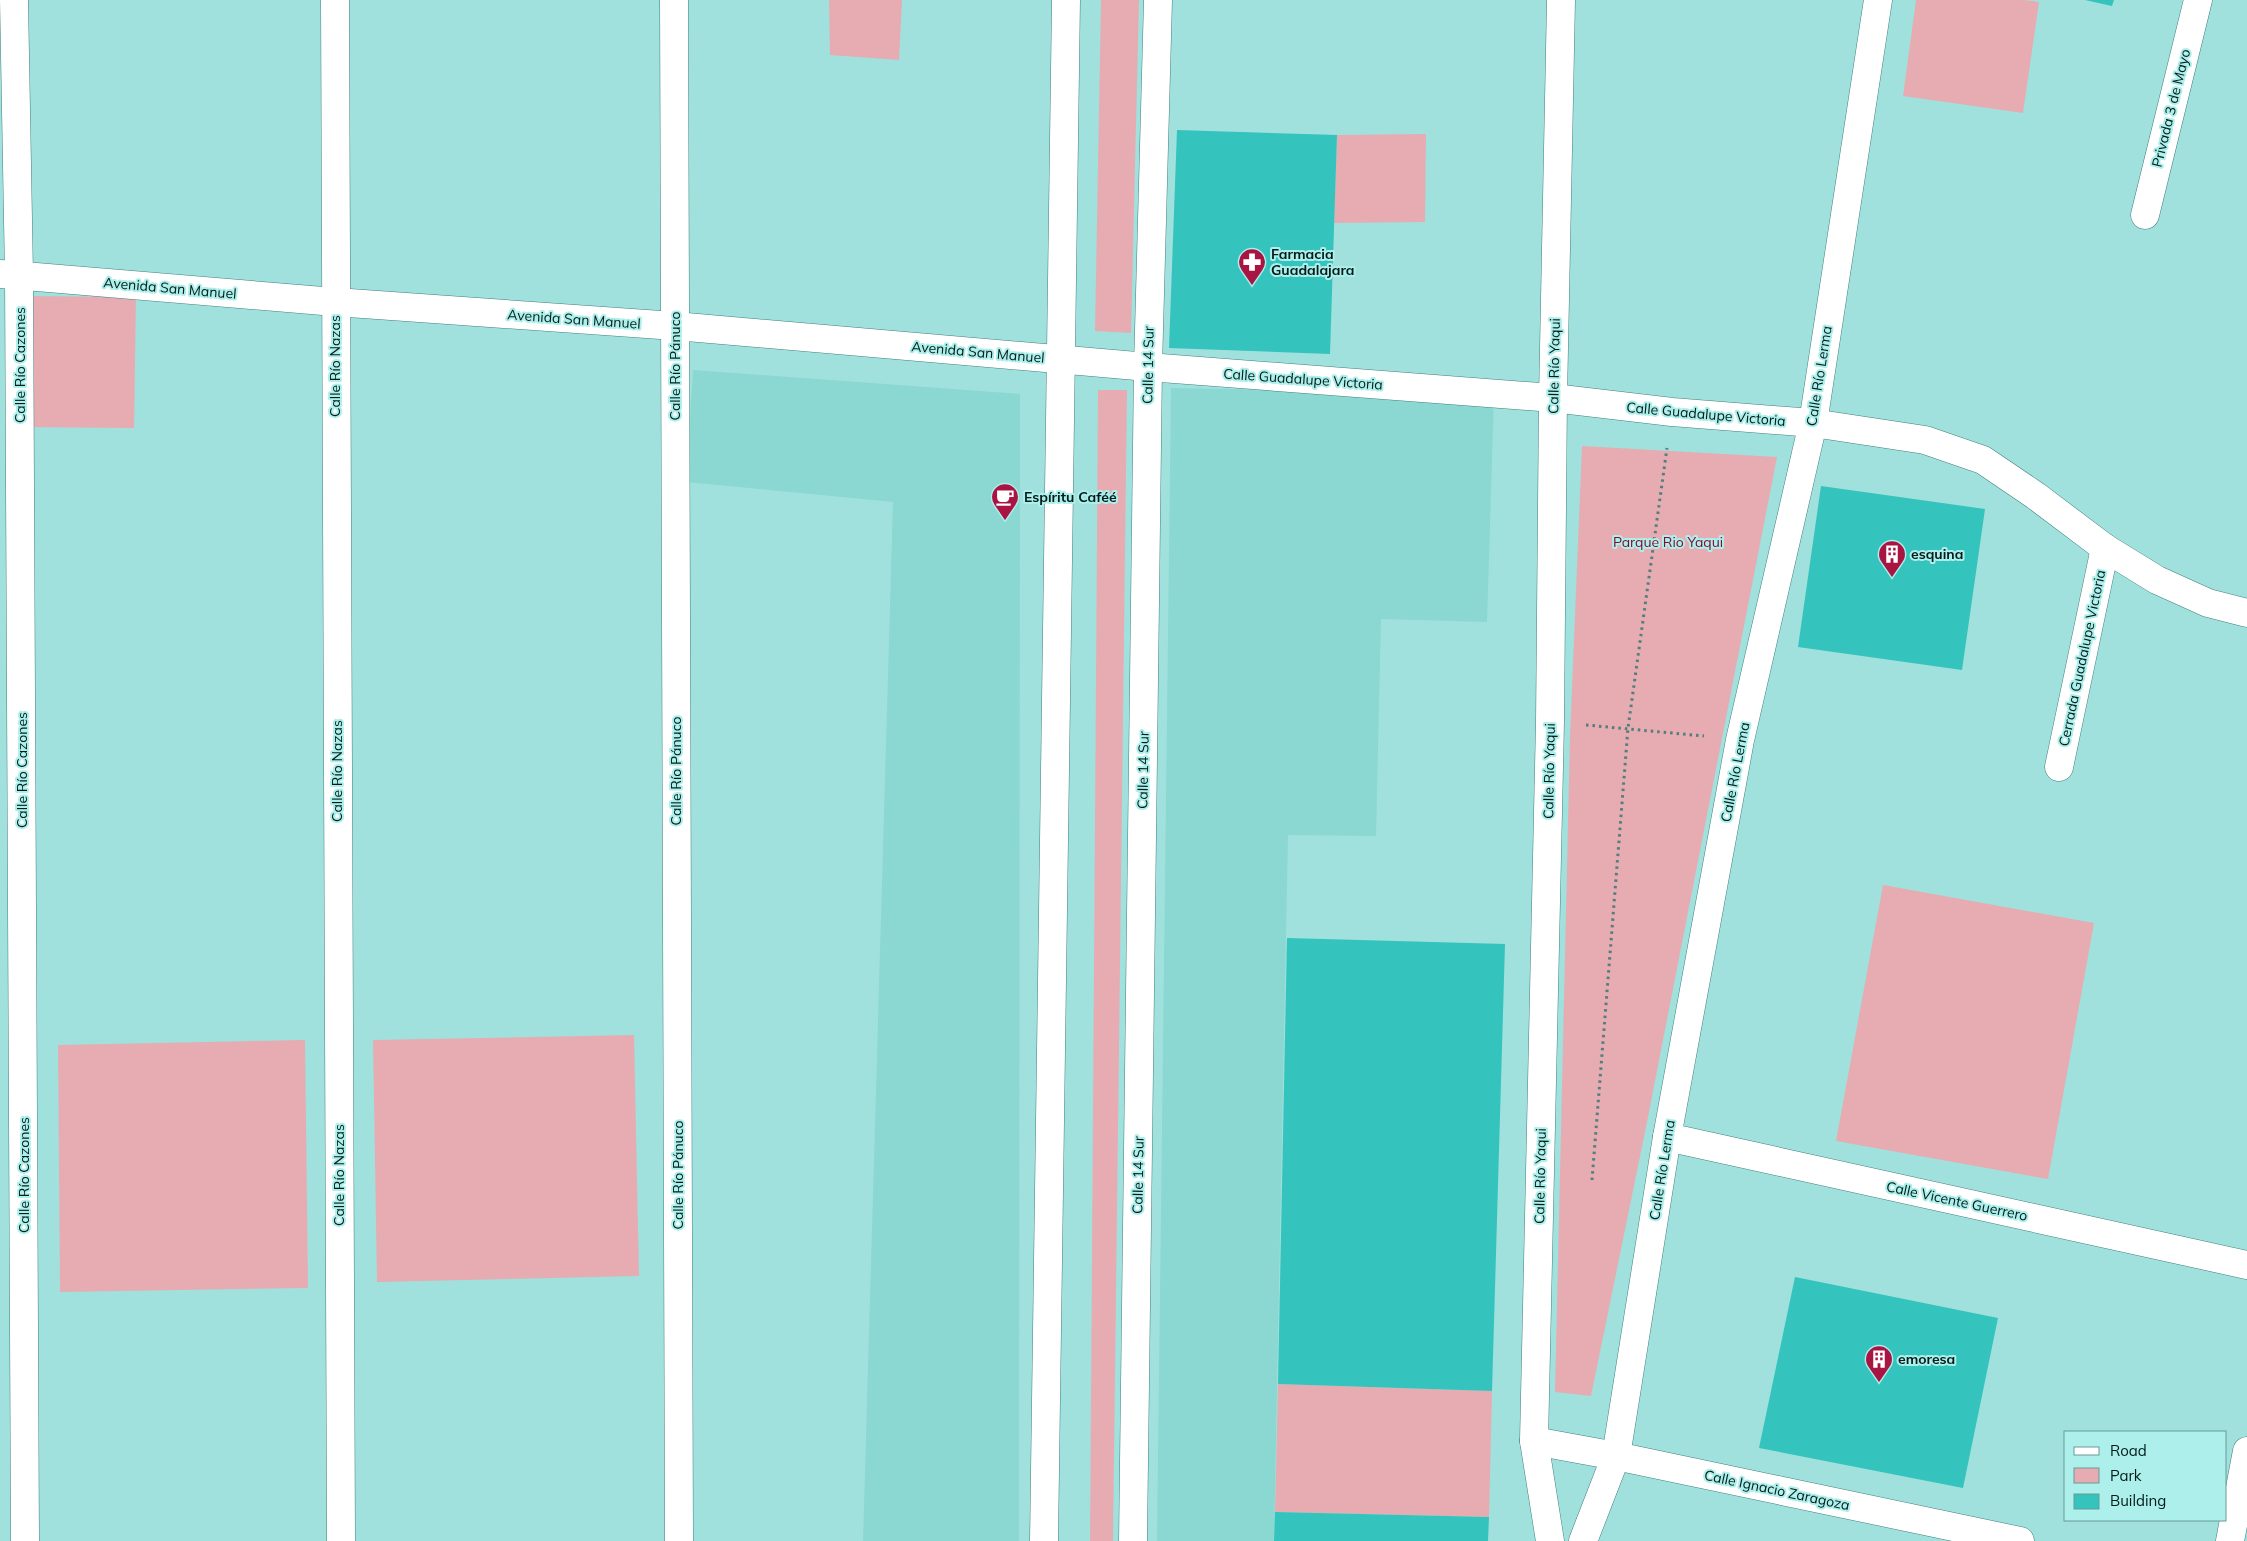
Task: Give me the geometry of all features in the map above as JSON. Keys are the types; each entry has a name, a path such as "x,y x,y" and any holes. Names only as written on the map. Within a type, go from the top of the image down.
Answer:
{"street":[{"name":"Calle Río Cazones","path":"14,0 10,274 26,1541"},
{"name":"Calle Río Nazas","path":"335,0 341,1541"},
{"name":"Calle Río Pánuco","path":"674,0 679,1541"},
{"path":"1044,1541 1063,359 1066,0"},
{"name":"Calle 14 Sur","path":"1133,1541 1148,368 1158,0"},
{"name":"Calle Río Yaqui","path":"1550,1541 1534,1440 1550,722 1553,398 1561,0"},
{"name":"Calle Río Lerma","path":"1583,1541 1616,1456 1667,1137 1740,740 1813,423 1878,0"},
{"name":"Privada 3 de Mayo","path":"2144,215 2198,0"},
{"name":"Avenida San Manuel","path":"10,274 335,302 674,326 1148,368"},
{"name":"Calle Guadalupe Victoria","path":"1148,368 1553,398 1672,412 1813,423 1925,440 1983,460 2036,496 2105,548 2157,580 2208,603 2247,613"},
{"name":"Cerrada Guadalupe Victoria","path":"2059,767 2105,548"},
{"name":"Calle Vicente Guerrero","path":"1667,1137 2247,1265"},
{"name":"Calle Ignacio Zaragoza","path":"1534,1440 2020,1541"},
{"path":"2230,1541 2247,1451"}],"path":[{"path":"1592,1180 1628,728 1672,412"},
{"path":"1550,722 1740,740"}],"shaded area":[{"path":"693,370 1020,394 1019,1541 863,1541 893,502 686,482"},
{"path":"1171,388 1494,394 1487,622 1381,619 1376,836 1288,835 1274,1541 1157,1541"}],"green space":[{"path":"829,0 902,0 899,60 830,55"},
{"path":"1101,0 1139,0 1131,333 1095,331"},
{"path":"1916,0 2024,0 2039,2 2023,113 1903,96"},
{"path":"1426,134 1425,222 1334,223 1337,135"},
{"path":"19,296 136,297 134,428 17,427"},
{"path":"1098,390 1127,390 1113,1541 1090,1541"},
{"name":"Parque Rio Yaqui","path":"1582,446 1777,457 1646,1127 1591,1396 1555,1392 1570,736"},
{"path":"1883,885 2094,923 2048,1179 1836,1141"},
{"path":"634,1035 639,1276 377,1282 373,1040"},
{"path":"305,1040 308,1288 60,1292 58,1045"},
{"path":"1278,1384 1492,1391 1489,1517 1275,1512"}],"building":[{"path":"2085,0 2114,0 2112,6"},
{"name":"Farmacia Guadalajara","path":"1177,130 1337,135 1330,354 1169,348"},
{"name":"esquina","path":"1821,486 1985,509 1962,670 1798,647"},
{"path":"1287,938 1505,944 1492,1391 1278,1384"},
{"name":"emoresa","path":"1795,1277 1998,1318 1963,1488 1759,1448"},
{"path":"1275,1512 1489,1517 1488,1541 1274,1541"}],"place":[{"name":"Farmacia Guadalajara","path":"1252,286"},
{"name":"Espíritu Caféé","path":"1005,521"},
{"name":"esquina","path":"1892,578"},
{"name":"emoresa","path":"1879,1383"}]}
